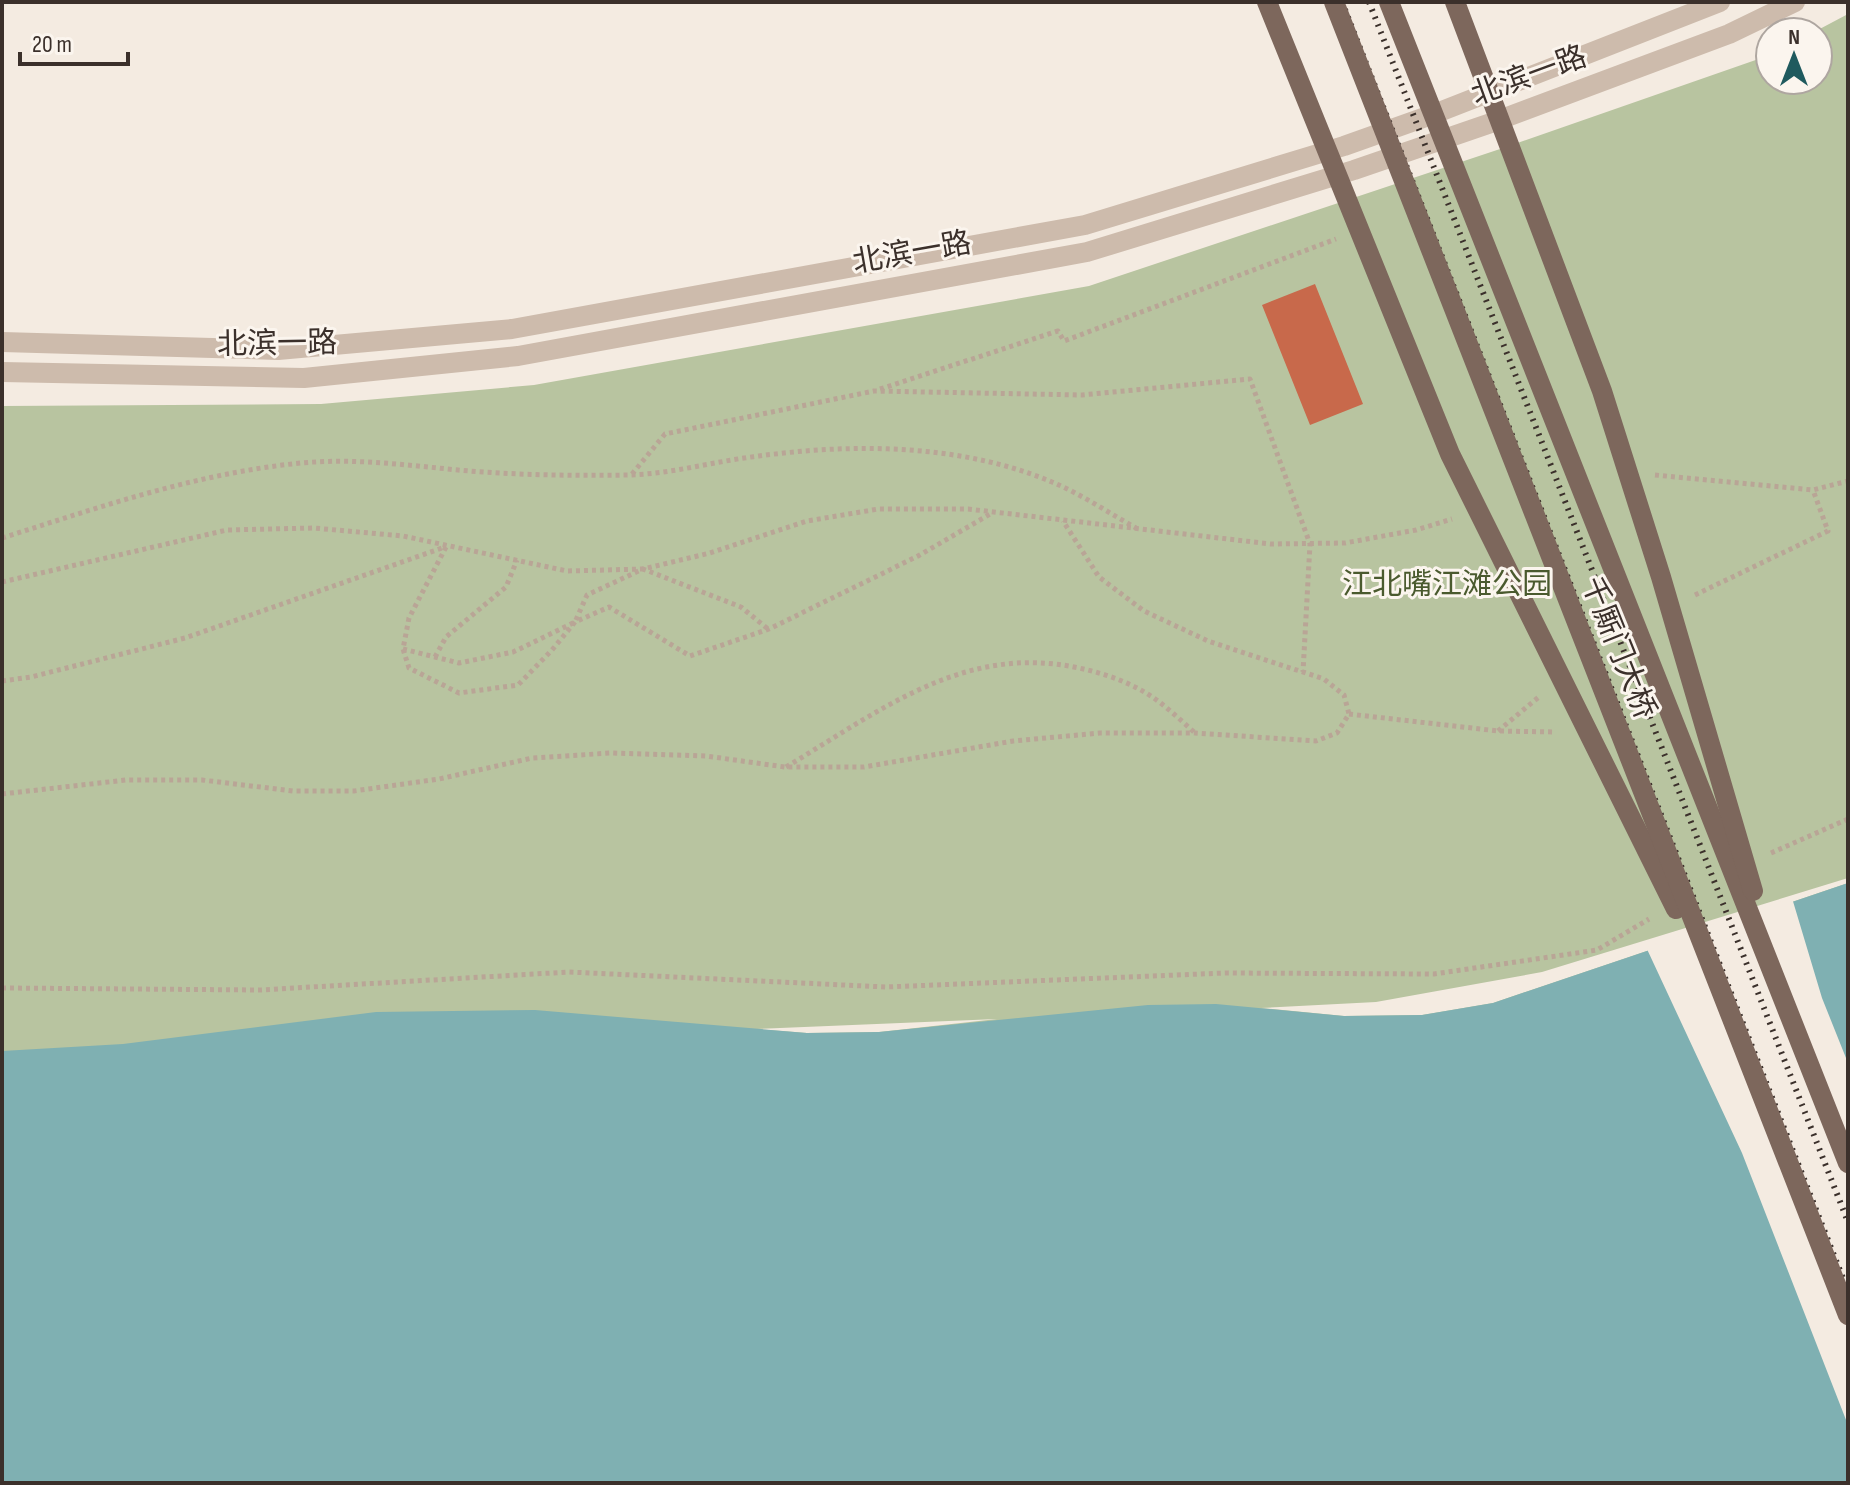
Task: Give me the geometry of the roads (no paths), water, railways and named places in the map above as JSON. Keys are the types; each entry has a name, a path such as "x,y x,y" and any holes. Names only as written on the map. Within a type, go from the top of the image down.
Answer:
{"main road":[{"path":"1267,2 1450,454 1736,1029"},
{"name":"千厮门大桥","path":"1334,2 1848,1315"},
{"name":"千厮门大桥","path":"1389,2 1848,1163"},
{"path":"1455,2 1602,391 1661,577 1787,1007"}],"street":[{"name":"北滨一路","path":"2,342 278,350 512,329 1085,225 1344,146 1720,2"},
{"name":"北滨一路","path":"2,372 304,378 518,356 1087,252 1354,170 1491,123 1729,34 1795,2"}],"water":[{"path":"1848,883 1848,1483 2,1483 2,1051 123,1044 376,1012 535,1010 807,1033 879,1032 1148,1005 1216,1004 1344,1016 1422,1015 1493,1003"}],"railway":[{"path":"1342,2 1848,1291"},
{"path":"1369,2 1848,1222"}],"park label":[{"name":"江北嘴江滩公园","path":"1447,585"}]}
